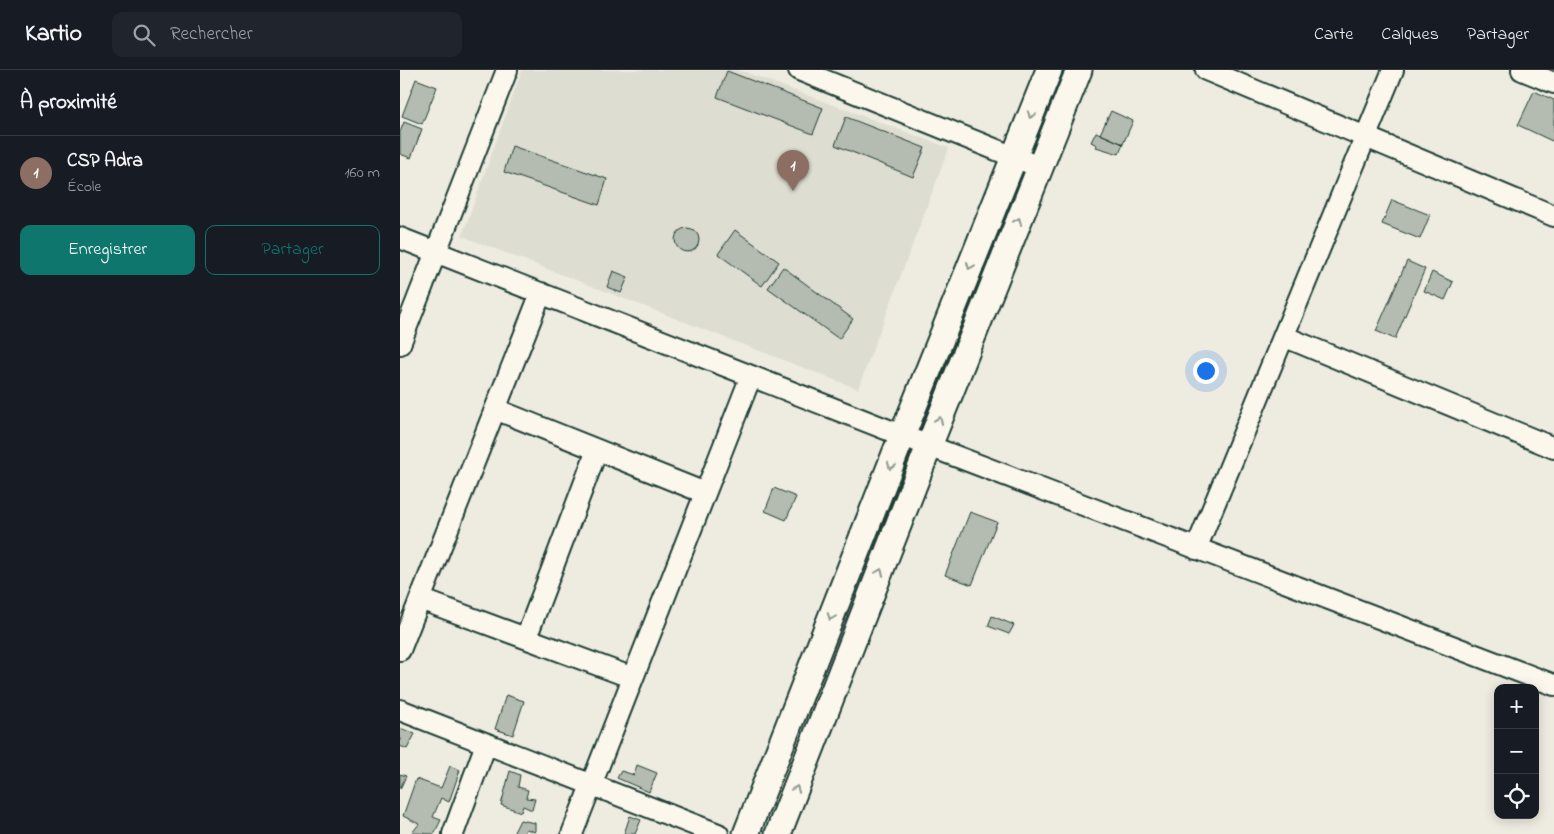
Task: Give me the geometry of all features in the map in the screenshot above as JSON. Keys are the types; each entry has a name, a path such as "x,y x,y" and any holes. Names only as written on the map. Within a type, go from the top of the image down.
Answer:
{"main road":[{"path":"746,834 902,436 1049,70"},
{"path":"778,834 929,446 1079,70"}],"street":[{"path":"400,344 508,70"},
{"path":"799,70 1039,167"},
{"path":"1206,70 1554,216"},
{"path":"1196,548 1393,70"},
{"path":"1522,70 1554,83"},
{"path":"400,238 902,436 1554,685"},
{"path":"400,650 541,293"},
{"path":"1283,336 1554,448"},
{"path":"572,834 751,376"},
{"path":"495,409 705,493"},
{"path":"526,638 597,450"},
{"path":"420,599 633,678"},
{"path":"400,710 718,834"},
{"path":"453,834 486,744"}],"shaded area":[{"path":"522,70 739,70 949,148 858,389 462,236"}],"building":[{"path":"727,71 823,108 813,134 717,97"},
{"path":"416,79 437,87 422,124 402,116"},
{"path":"1534,91 1554,100 1554,138 1552,141 1518,125"},
{"path":"1111,111 1133,121 1123,144 1100,134"},
{"path":"846,117 925,148 913,177 835,145"},
{"path":"404,122 422,129 411,158 400,154 400,132"},
{"path":"1096,132 1123,144 1119,154 1096,147 1097,145 1091,142"},
{"path":"512,146 607,179 599,205 504,172"},
{"path":"1392,200 1430,215 1420,239 1382,224"},
{"path":"687,228 692,229 698,235 698,245 692,251 687,252 682,251 676,245 675,240 676,235 682,229"},
{"path":"735,230 779,262 762,286 718,254"},
{"path":"1407,261 1425,269 1395,339 1376,331"},
{"path":"783,267 853,319 839,339 768,288"},
{"path":"613,271 628,277 621,293 607,287"},
{"path":"1432,272 1453,282 1445,300 1424,291"},
{"path":"774,488 796,497 786,520 765,511"},
{"path":"970,512 997,522 972,585 945,575"},
{"path":"992,616 1014,625 1009,634 988,626"},
{"path":"506,695 524,701 513,735 495,729"},
{"path":"400,728 415,734 407,749 400,746"},
{"path":"637,765 657,773 649,792 617,778 621,771 634,775"},
{"path":"450,766 460,770 449,802 441,798 433,817 441,820 434,834 412,833 419,824 403,816 416,779 441,788"},
{"path":"510,771 520,775 518,787 528,790 526,798 535,799 532,810 523,806 521,812 501,805"},
{"path":"400,774 406,776 400,789"},
{"path":"630,816 641,820 635,834 624,834"},
{"path":"520,820 535,823 535,832 526,829 524,834 513,834"}],"place":[{"name":"CSP Adra","path":"793,191"}]}
